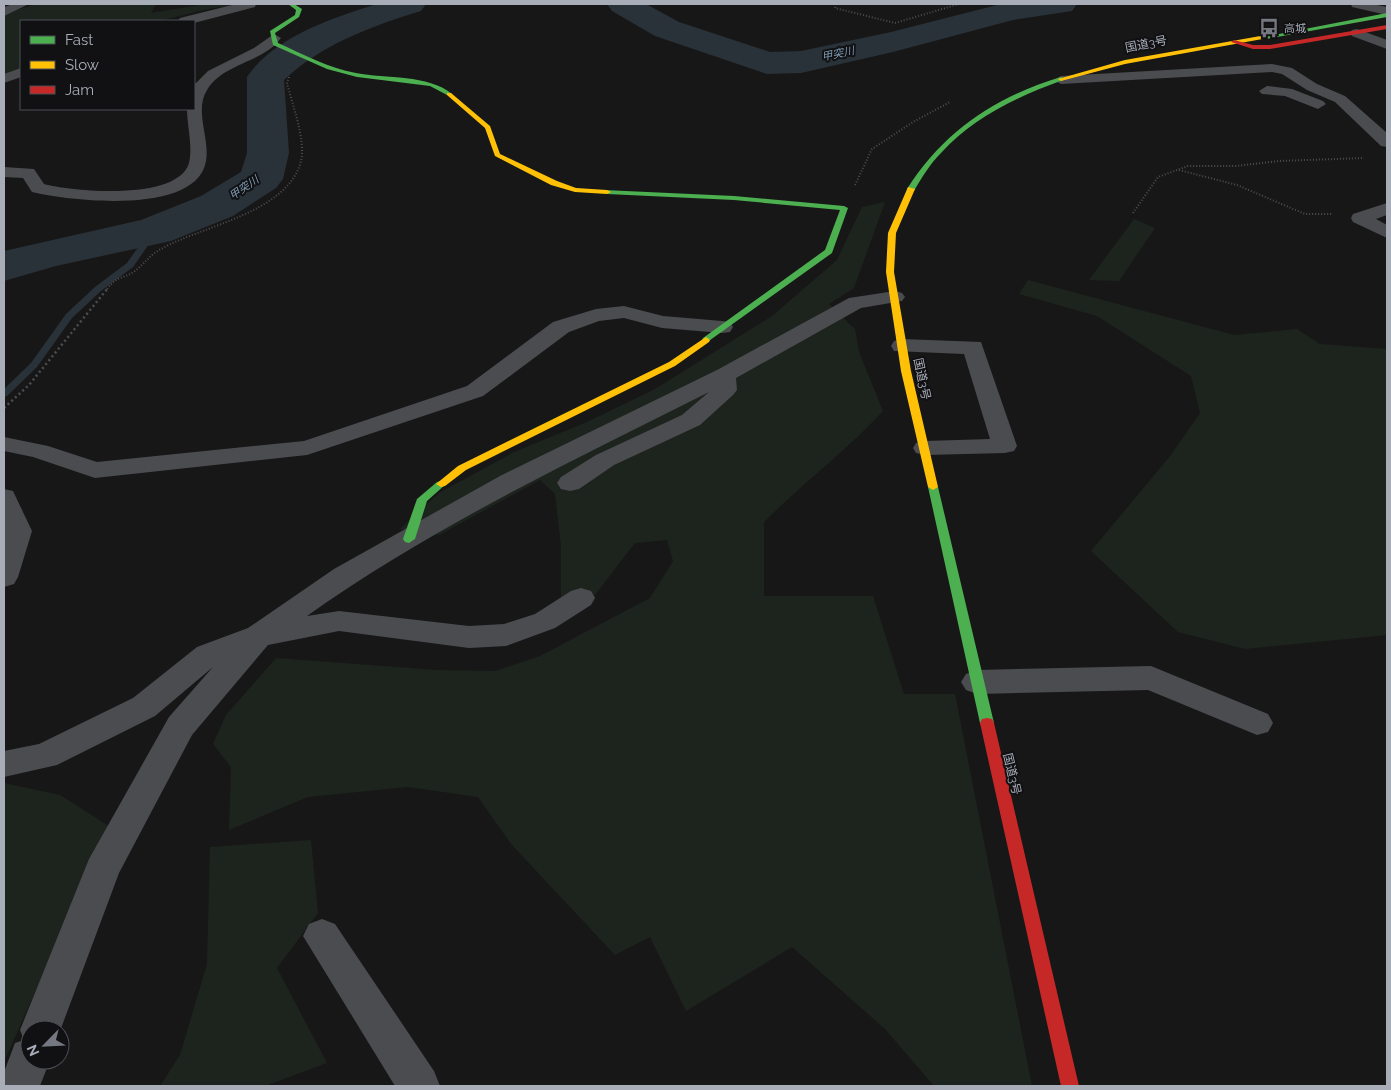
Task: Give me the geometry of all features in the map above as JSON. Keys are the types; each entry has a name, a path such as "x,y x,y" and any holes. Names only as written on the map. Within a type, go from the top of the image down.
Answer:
{"main road":[{"path":"291,4 299,9 297,16 272,32 275,41 329,68 357,75 432,84 454,97 488,127 497,155 554,183 575,190 734,198 844,208 829,251 672,364 462,468 422,499 409,539"},
{"name":"国道3号","path":"1070,1086 906,371 890,264 890,242 910,186 927,161 948,139 978,118 1025,92 1125,62 1387,15"},
{"path":"1234,42 1253,47 1270,47 1387,27"}],"street":[{"path":"4,12 23,4"},
{"path":"189,20 250,4"},
{"path":"1357,4 1387,11"},
{"path":"1357,33 1387,45"},
{"path":"4,172 28,173 38,188 80,196 142,195 160,190 187,178 197,165 195,96 208,79 228,65 258,52 275,41"},
{"path":"1061,80 1180,75 1272,68 1287,71 1312,87 1340,99 1387,142"},
{"path":"4,79 20,72"},
{"path":"1267,91 1287,92 1302,96 1339,114 1360,118"},
{"path":"1360,218 1387,209"},
{"path":"1360,218 1387,232"},
{"path":"44,1020 102,870 180,726 259,636 344,576 509,482 725,376 856,302 895,297"},
{"path":"4,444 39,451 95,470 308,448 475,391 561,328 596,315 624,312 662,322 722,327"},
{"path":"902,346 973,347 1005,446 925,448"},
{"path":"570,483 605,460 691,420 725,390 725,376"},
{"path":"4,497 18,531 4,577"},
{"path":"4,764 45,756 144,706 208,654 259,636 339,621 469,637 506,636 545,621 581,598"},
{"path":"977,682 1151,678 1257,723"},
{"path":"322,936 418,1086"},
{"path":"19,1086 25,1070"}],"path":[{"path":"836,4 836,8 895,23 959,4"},
{"path":"4,408 29,385 116,278 133,272 160,250 252,212 291,183 301,161 302,144 287,83 290,75 312,60"},
{"path":"1133,213 1158,177 1188,166 1236,166 1368,158"},
{"path":"1178,170 1237,185 1305,214 1339,213 1360,218"}],"shaded area":[{"path":"36,4 156,4 151,13 206,4 239,4 203,10 163,20 20,20 20,72 4,78 4,14"},
{"path":"885,202 854,288 829,304 855,329 859,352 883,411 764,522 764,596 873,596 904,694 955,694 1032,1086 934,1086 885,1029 792,947 686,1011 650,937 615,955 511,844 478,797 408,787 308,797 229,830 231,767 213,744 226,715 276,658 436,670 495,671 540,656 650,598 673,561 667,540 635,543 591,600 561,600 561,546 555,494 540,480 439,535 400,529 439,493 514,452 587,422 655,389 772,316 837,260 862,207"},
{"path":"1134,219 1155,228 1119,281 1089,280"},
{"path":"1028,280 1234,335 1297,329 1320,344 1387,349 1387,635 1245,649 1178,632 1091,551 1171,455 1200,413 1191,376 1097,316 1019,294"},
{"path":"4,783 60,795 109,826 23,1020 20,1020 20,1026 4,1062"},
{"path":"311,840 318,913 277,968 327,1063 265,1086 160,1086 180,1055 207,964 210,847"}],"waterway":[{"name":"甲突川","path":"4,266 46,254 154,231 217,206 261,179 268,153 265,77 297,51 333,31 371,16 410,4"},
{"name":"甲突川","path":"623,4 667,29 767,63 801,62 893,42 1011,11 1061,4"},
{"path":"4,394 34,365 69,316 98,289 130,265 154,231"}],"traffic: fast":[{"path":"291,4 299,9 297,16 272,32 275,44 329,68 357,75 432,84 449,94"},
{"path":"1266,37 1387,15"},
{"path":"911,189 924,168 939,150 975,120 1017,96 1061,79"},
{"path":"607,192 734,198 844,208 829,251 706,340"},
{"path":"409,539 422,499 441,484"},
{"path":"933,487 987,723"}],"traffic: slow":[{"path":"1061,79 1125,62 1266,37"},
{"path":"449,94 488,127 497,155 554,183 575,190 607,192"},
{"path":"911,189 892,233 890,272 906,371 933,487"},
{"path":"441,484 462,468 672,364 706,340"}],"traffic: jam":[{"path":"1234,42 1253,47 1270,47 1387,27"},
{"path":"987,723 1070,1086"}],"place":[{"name":"高城","path":"1269,28"}]}
